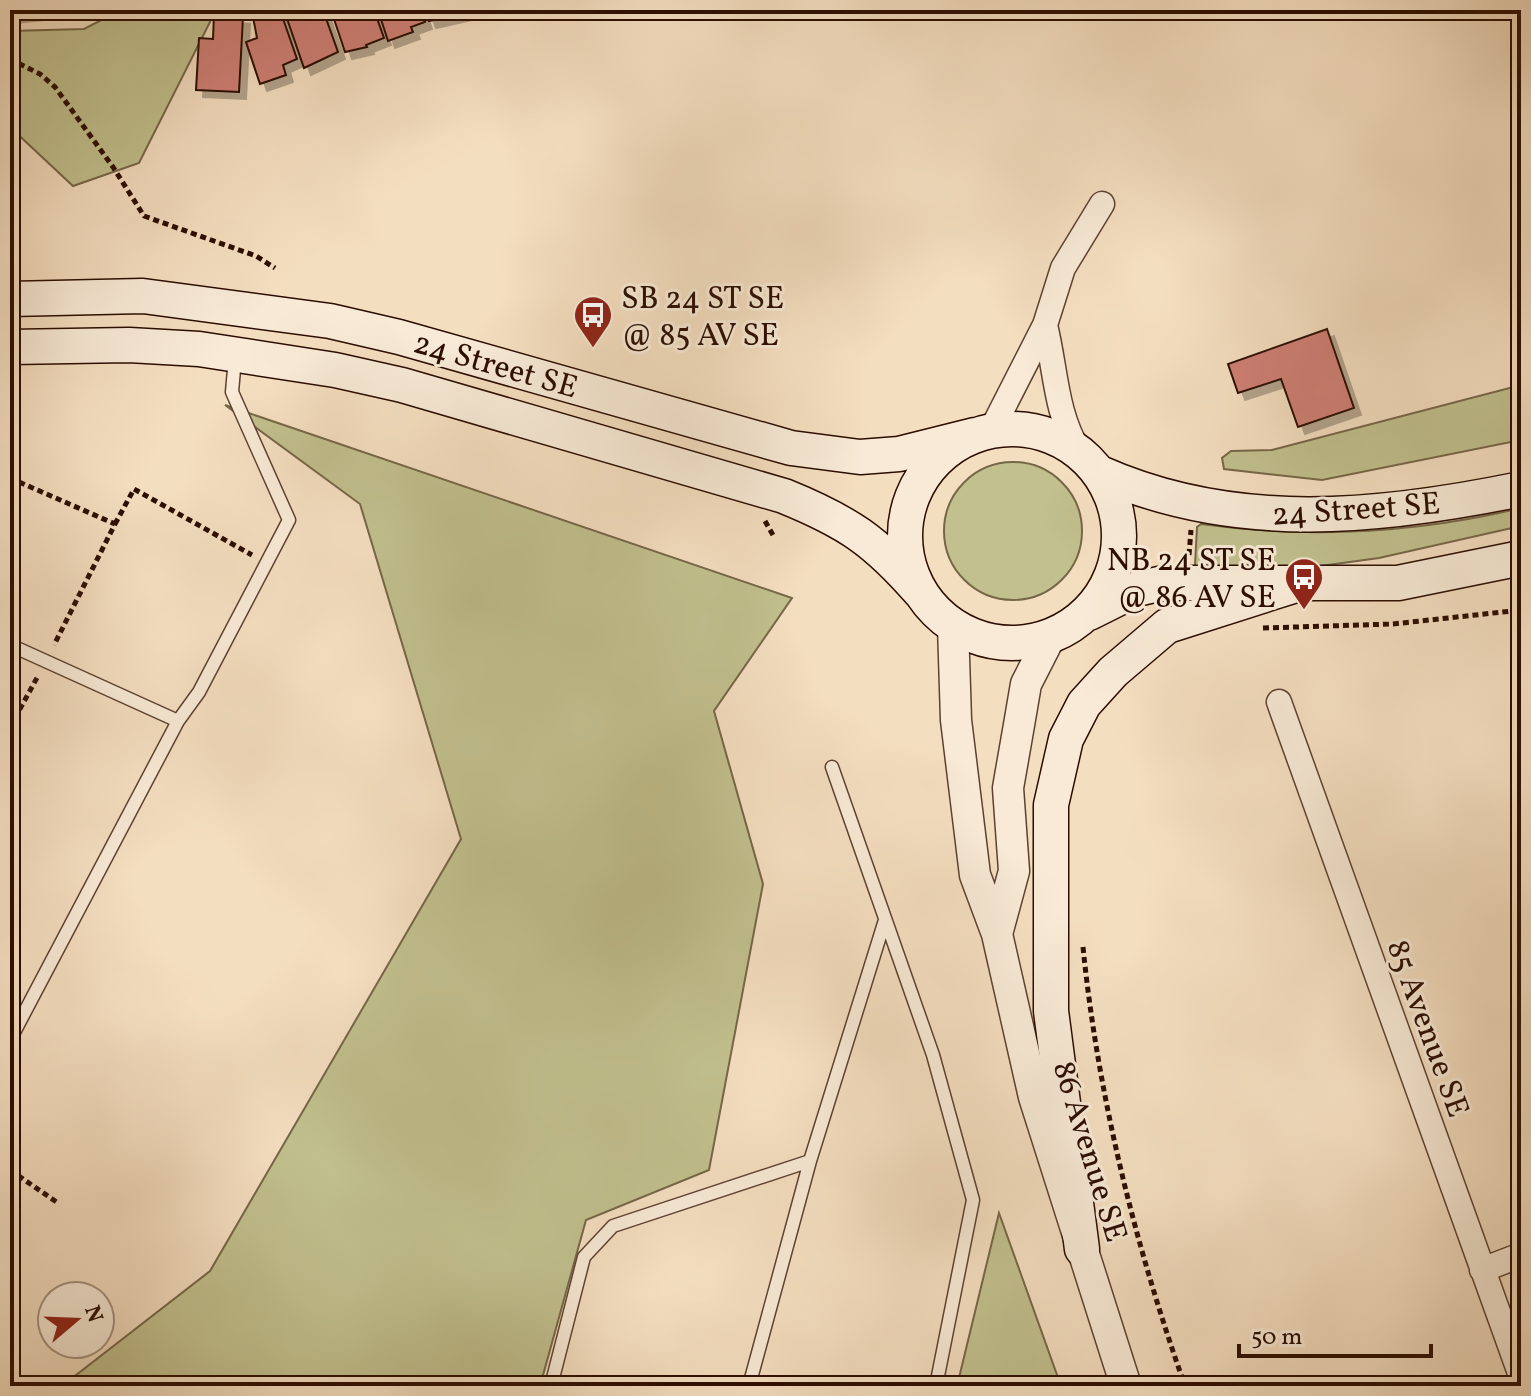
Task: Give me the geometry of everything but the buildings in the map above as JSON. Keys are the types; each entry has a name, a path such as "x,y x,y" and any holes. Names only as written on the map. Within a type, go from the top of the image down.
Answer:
{"main road":[{"name":"24 Street SE","path":"10,299 143,296 330,321 399,337 791,448 860,457 886,455 983,433"},
{"name":"24 Street SE","path":"10,347 129,345 235,353 402,385 784,496 821,511 870,539 921,593"},
{"path":"1085,615 1107,587 1118,554 1117,513 1090,463 1057,438 1035,431 983,433 945,451 930,466 911,498 904,540 911,573 921,593 953,626 982,640 1025,643 1050,637 1137,589 1163,583 1398,583 1521,558"},
{"name":"24 Street SE","path":"1090,463 1165,499 1283,516 1388,511 1521,489"},
{"path":"1082,1249 1051,1011 1051,805 1066,739 1084,704 1113,672 1167,626 1302,583"}],"street":[{"path":"983,433 1045,325 1063,268 1102,204"},
{"path":"1045,325 1058,404 1067,431 1090,463"},
{"name":"86 Avenue SE","path":"953,626 956,720 975,875 997,934 1034,1097 1126,1386"},
{"name":"86 Avenue SE","path":"997,934 1014,871 1008,788 1024,697 1037,658 1050,637"},
{"name":"85 Avenue SE","path":"1279,702 1521,1376"},
{"path":"1482,1270 1521,1255"}],"lane":[{"path":"10,1040 178,721 199,692 289,520 232,392 235,353"},
{"path":"10,645 178,721"},
{"path":"832,767 933,1055 973,1200 936,1386"},
{"path":"749,1386 810,1161 885,920"},
{"path":"551,1386 584,1257 613,1226 810,1161"}],"path":[{"path":"10,59 40,74 55,87 144,216 256,256 275,268"},
{"path":"10,478 115,524"},
{"path":"58,637 134,489 266,564"},
{"path":"1188,569 1192,521"},
{"path":"1251,626 1393,624 1521,610"},
{"path":"10,727 41,671"},
{"path":"1082,933 1092,1024 1118,1155 1159,1310 1185,1386"},
{"path":"10,1170 58,1203"}],"shaded area":[{"path":"121,10 216,10 139,163 73,186 10,127 10,31 84,29"},
{"path":"1521,385 1521,440 1322,480 1224,469 1222,458 1231,451 1272,450"},
{"path":"225,405 792,598 714,711 763,884 709,1170 586,1220 540,1386 62,1386 95,1360 116,1360 116,1344 210,1271 461,839 360,504"},
{"path":"1013,462 1040,467 1062,482 1077,504 1082,531 1077,558 1062,580 1040,595 1013,600 986,595 964,580 949,558 944,531 949,504 964,482 986,467"},
{"path":"1521,508 1521,526 1379,558 1306,568 1198,568 1195,565 1197,527 1201,524 1281,531 1362,531 1442,523"},
{"path":"999,1213 1061,1386 957,1386"}],"place":[{"name":"SB 24 ST SE @ 85 AV SE","path":"593,349"},
{"name":"NB 24 ST SE @ 86 AV SE","path":"1304,611"}]}
